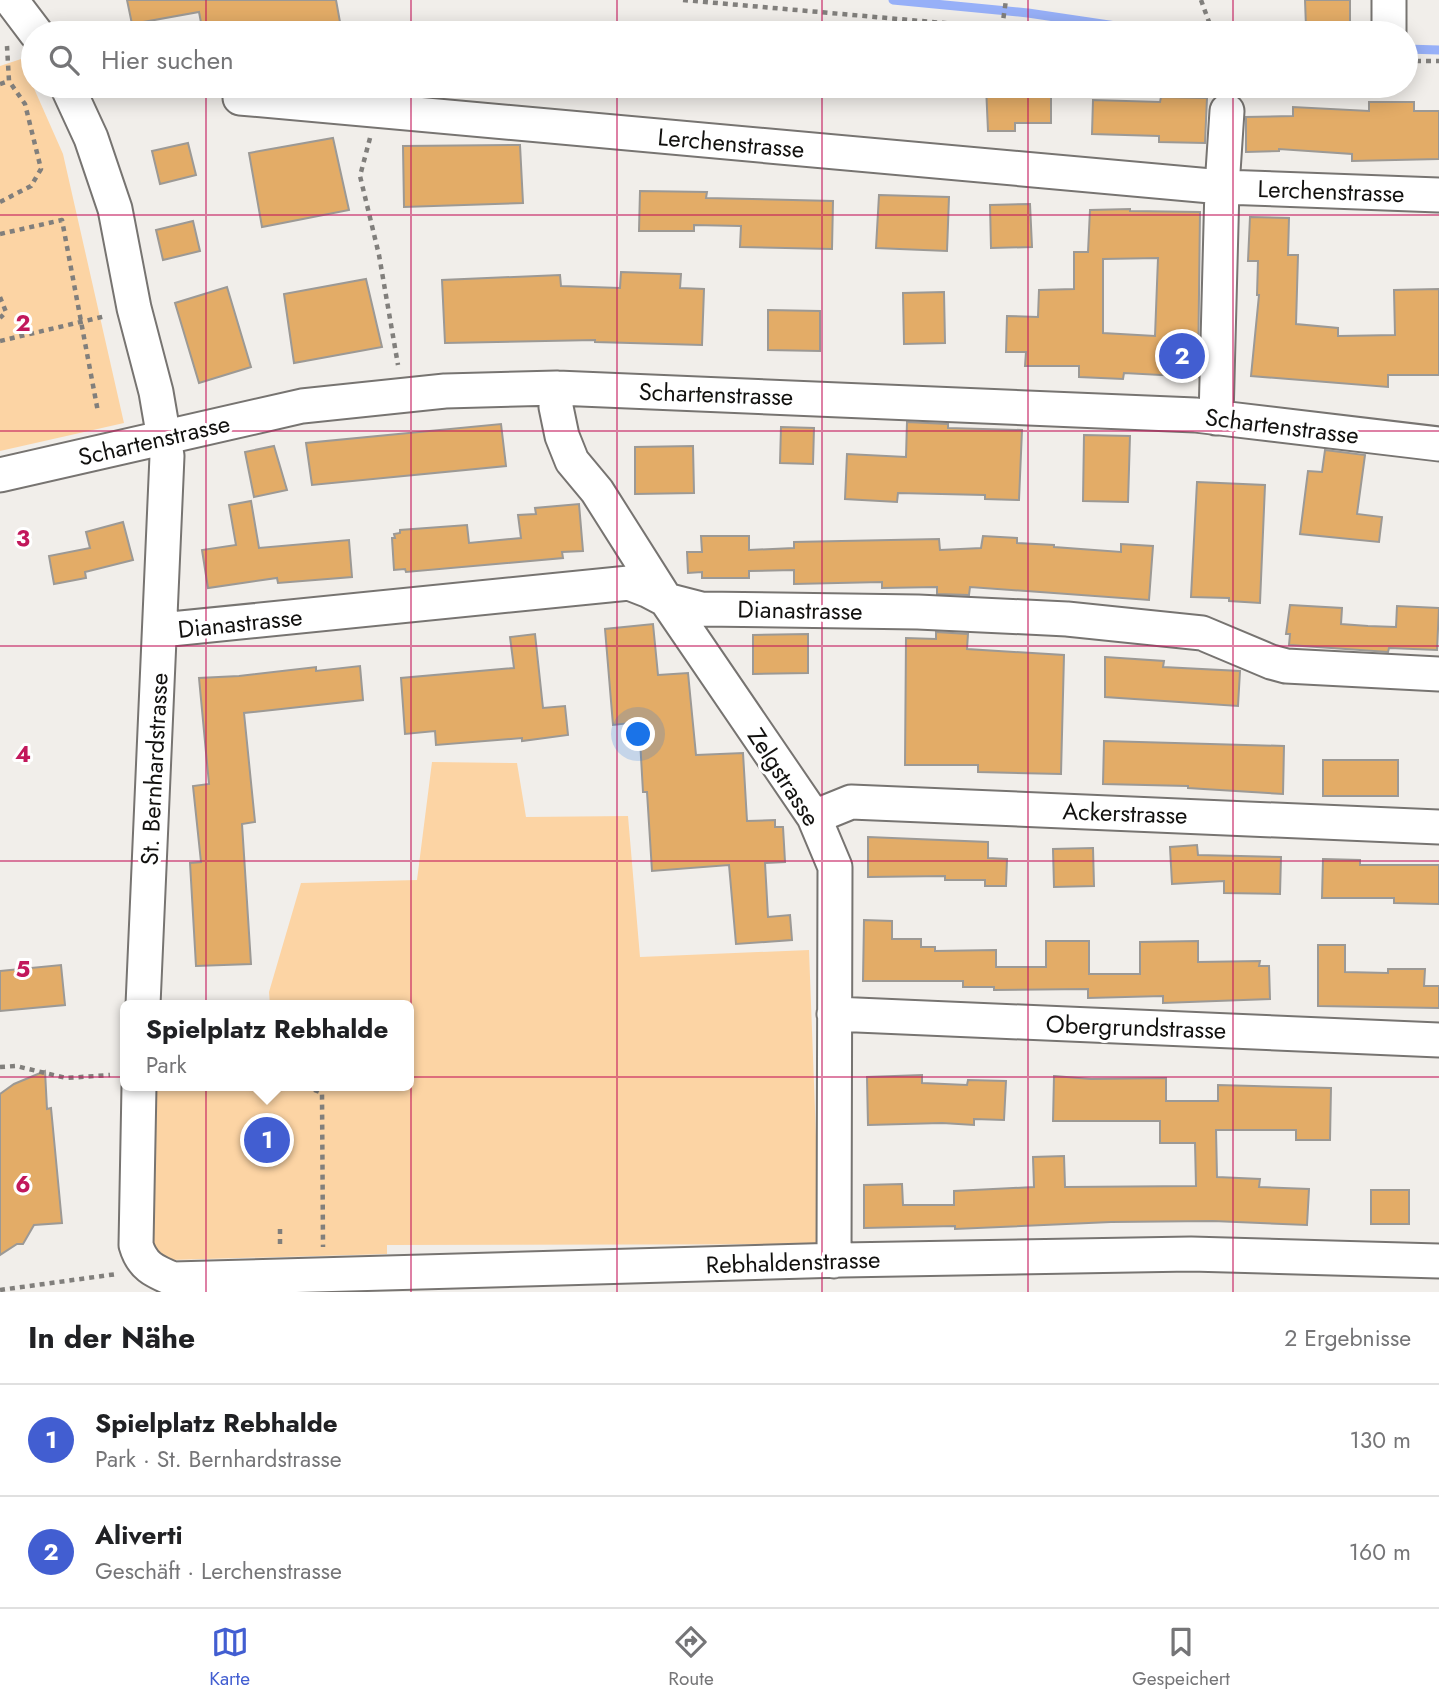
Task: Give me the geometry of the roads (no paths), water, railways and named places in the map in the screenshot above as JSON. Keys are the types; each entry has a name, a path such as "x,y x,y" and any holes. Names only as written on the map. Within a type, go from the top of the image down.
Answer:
{"street":[{"path":"10,0 27,21"},
{"path":"1389,21 1390,0"},
{"name":"St. Bernhardstrasse","path":"72,98 90,138 115,209 167,456 143,1000"},
{"name":"Lerchenstrasse","path":"240,98 1222,187 1439,195"},
{"name":"Lerchenstrasse","path":"1216,418 1222,187 1227,111"},
{"name":"Schartenstrasse","path":"0,475 302,407 444,391 557,388 877,400 1216,418 1439,444"},
{"name":"Zelgstrasse","path":"557,388 556,407 562,436 572,461 597,491 666,600 814,817 835,867 834,1261"},
{"name":"Dianastrasse","path":"161,630 629,583 666,600 701,609 918,612 1067,619 1202,633 1286,666 1439,674"},
{"name":"Ackerstrasse","path":"814,817 851,802 1439,827"},
{"name":"Obergrundstrasse","path":"834,1014 1439,1040"},
{"name":"Rebhaldenstrasse","path":"127,1091 136,1245 140,1258 149,1269 173,1279 1191,1254 1439,1262"}],"waterway":[{"path":"893,0 1082,21"},
{"path":"1418,49 1439,50"}],"place":[{"name":"Aliverti","path":"1182,356"},
{"name":"Spielplatz Rebhalde","path":"267,1140"}]}
